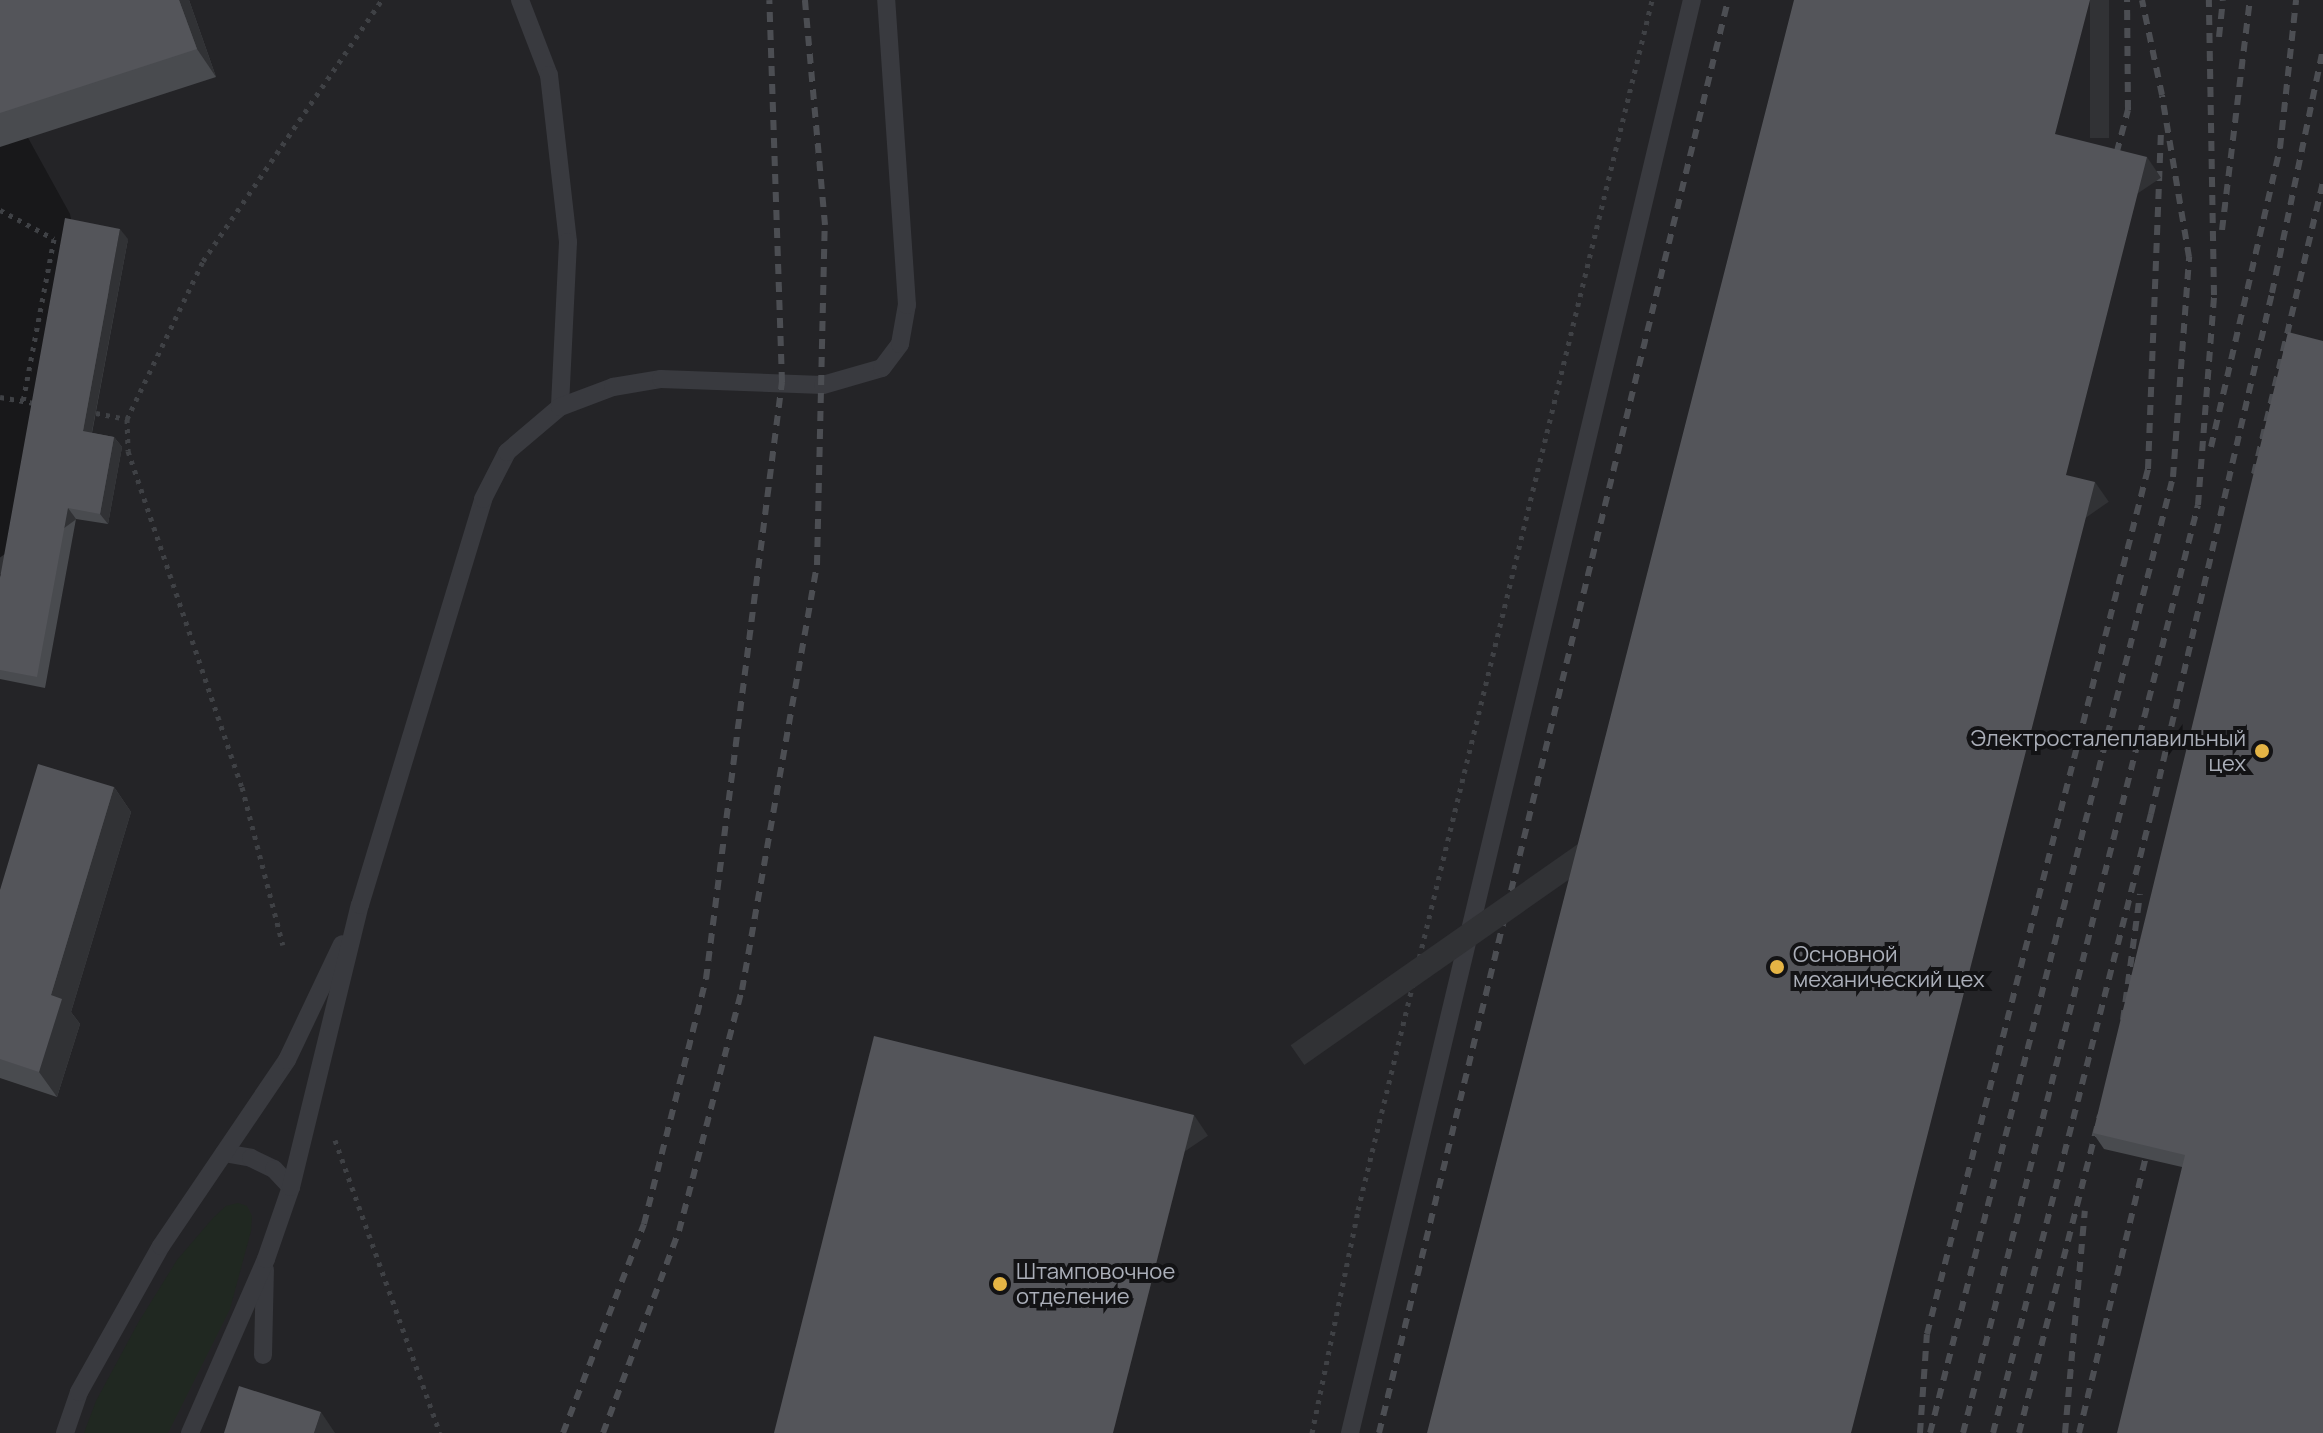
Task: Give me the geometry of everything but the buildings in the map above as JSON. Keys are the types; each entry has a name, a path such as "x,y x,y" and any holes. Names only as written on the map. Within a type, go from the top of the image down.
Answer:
{"lane":[{"path":"520,0 549,75 568,242 560,407"},
{"path":"190,1433 266,1259 291,1187 360,905 483,499 507,452 560,407 613,387 661,379 823,385 882,368 900,344 907,305 886,0"},
{"path":"1350,1433 1692,0"},
{"path":"65,1433 79,1392 161,1246 287,1060 360,905"},
{"path":"224,1153 251,1158 274,1169 291,1187"},
{"path":"263,1355 266,1259"}],"path":[{"path":"283,945 242,787 128,451 127,419 203,261 382,0"},
{"path":"1312,1433 1358,1210 1652,0"},
{"path":"0,210 54,239 23,401"},
{"path":"0,397 41,404"},
{"path":"96,413 127,419"},
{"path":"335,1140 440,1433"}],"shaded area":[{"path":"0,0 2323,0 2323,1433 0,1433 0,630 73,229 70,214 0,87"},
{"path":"238,1203 247,1206 252,1216 251,1231 230,1309 168,1433 84,1433 96,1401 138,1323 177,1260 213,1218 226,1206"}],"railway":[{"path":"563,1433 644,1224 706,979 782,382 769,0"},
{"path":"603,1433 679,1231 742,990 817,565 825,225 805,0"},
{"path":"1379,1433 1728,0"},
{"path":"2112,170 2128,110 2127,0"},
{"path":"1930,1433 2173,477 2189,257 2162,95 2142,0"},
{"path":"1963,1433 2198,505 2214,295 2209,0"},
{"path":"2219,37 2223,0"},
{"path":"2222,230 2250,0"},
{"path":"2211,447 2280,148 2296,0"},
{"path":"1993,1433 2151,814 2272,293 2323,48"},
{"path":"1920,1433 1927,1334 2148,469 2161,133"},
{"path":"2254,474 2323,183"},
{"path":"2123,1020 2140,894"},
{"path":"2019,1433 2100,1115"},
{"path":"2079,1433 2150,1139"},
{"path":"2065,1433 2085,1211"}],"place":[{"name":"Электросталеплавильный цех","path":"2262,751"},
{"name":"Основной механический цех","path":"1777,967"},
{"name":"Штамповочное отделение","path":"1000,1284"}]}
